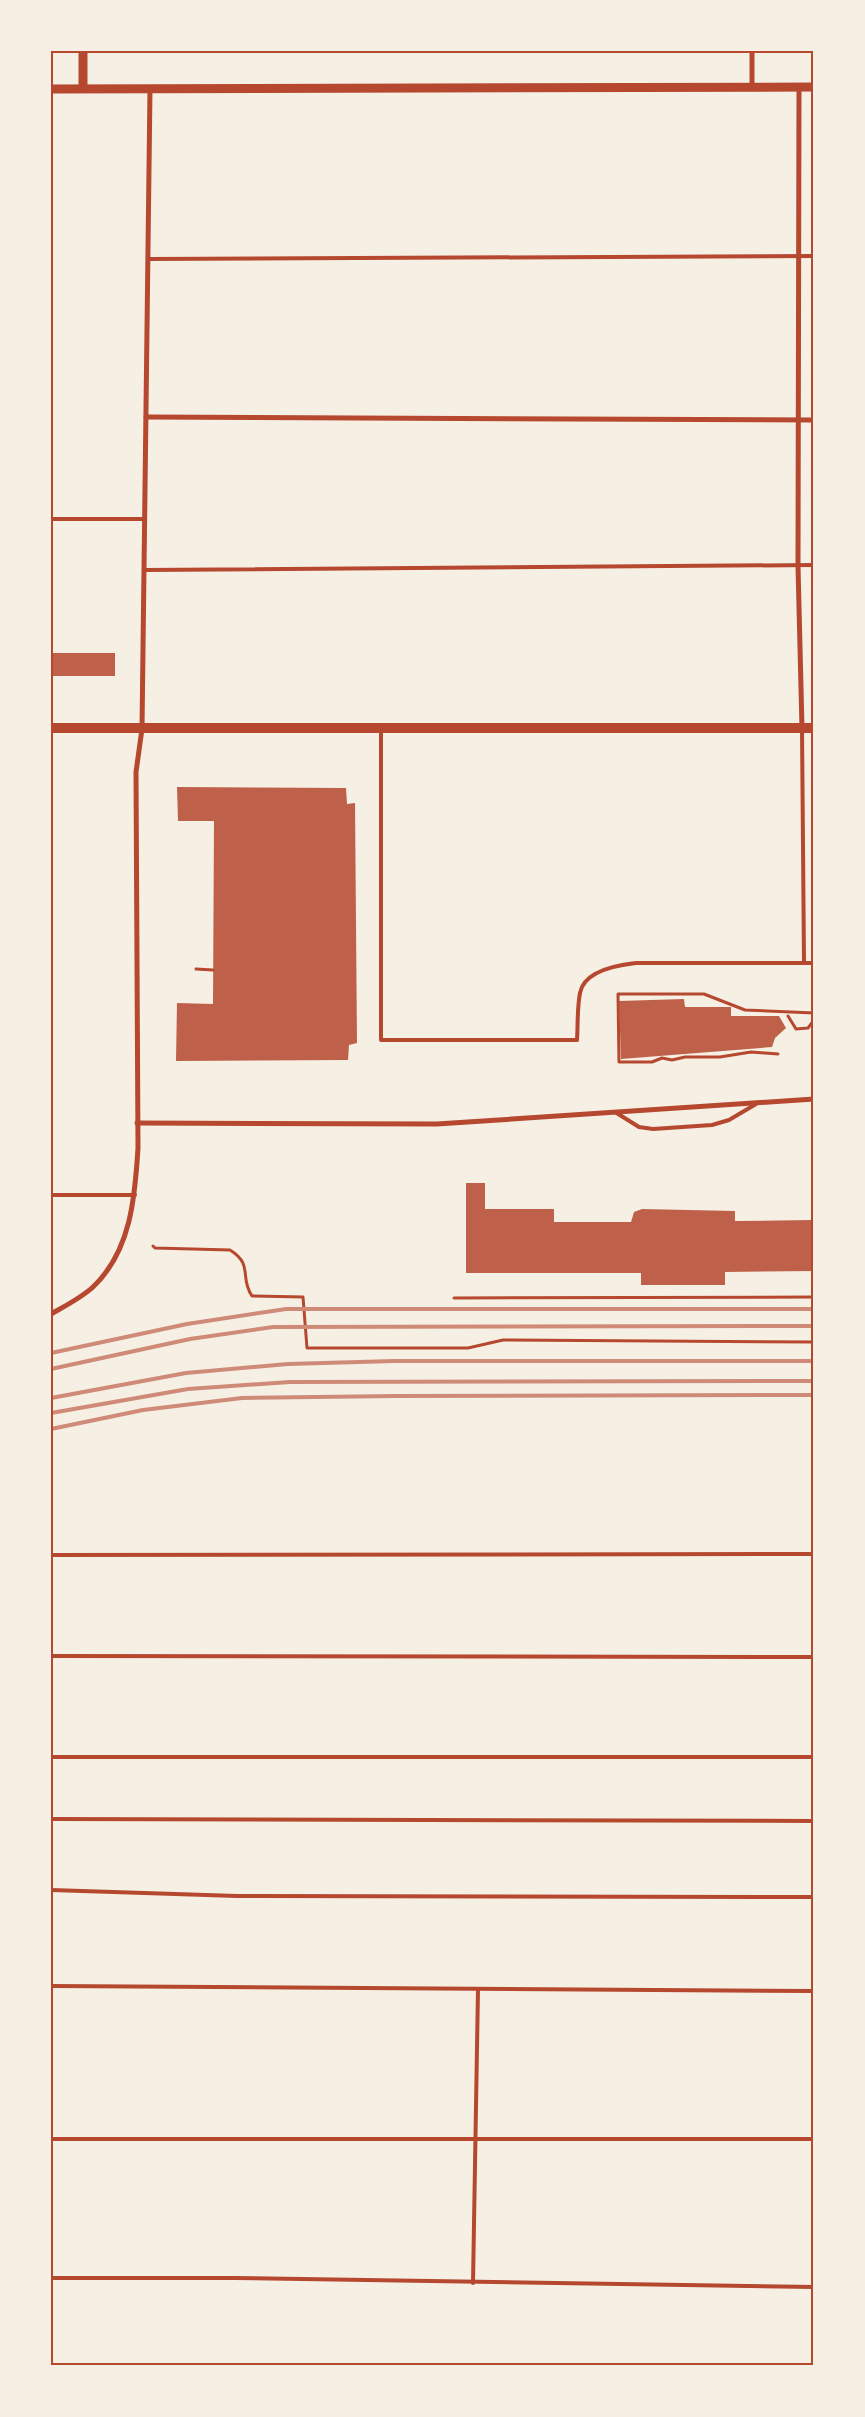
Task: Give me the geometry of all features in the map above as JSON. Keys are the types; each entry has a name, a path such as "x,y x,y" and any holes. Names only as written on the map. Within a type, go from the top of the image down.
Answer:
{"main road":[{"path":"51,728 814,728"}],"street":[{"path":"83,51 83,88"},
{"path":"752,51 752,88"},
{"path":"51,88 814,87"},
{"path":"799,88 800,421 798,566 802,728"},
{"path":"51,1314 92,1288 109,1270 127,1232 135,1196 137,1123 136,772 142,729 150,89"},
{"path":"146,417 814,420"},
{"path":"137,1123 437,1124 814,1099"}],"lane":[{"path":"148,259 814,256"},
{"path":"51,519 144,519"},
{"path":"144,570 814,565"},
{"path":"802,728 804,963"},
{"path":"381,729 381,1040 577,1040 580,991 592,976 616,966 636,963 814,963"},
{"path":"615,1112 639,1126 652,1129 712,1126 730,1120 756,1104"},
{"path":"51,1196 135,1196"},
{"path":"51,1555 814,1554"},
{"path":"51,1656 814,1657"},
{"path":"51,1757 814,1758"},
{"path":"51,1820 814,1821"},
{"path":"51,1890 237,1896 814,1897"},
{"path":"51,1986 814,1991"},
{"path":"473,2282 478,1989"},
{"path":"51,2139 814,2140"},
{"path":"51,2278 234,2278 814,2288"}],"path":[{"path":"196,969 214,970"},
{"path":"778,1054 751,1052 720,1057 685,1057 672,1060 662,1058 652,1062 619,1062 618,994 704,994 745,1010 814,1013"},
{"path":"788,1016 796,1029 808,1028 814,1020"},
{"path":"153,1246 155,1248 230,1250 240,1256 246,1266 246,1287 252,1296 303,1297 307,1348 468,1348 503,1340 814,1342"},
{"path":"454,1298 814,1297"}],"building":[{"path":"51,653 115,653 115,676 51,676"},
{"path":"177,787 346,788 347,804 355,803 357,1043 349,1045 348,1060 176,1061 177,1003 213,1004 214,821 178,821"},
{"path":"684,999 685,1007 731,1007 731,1016 779,1016 786,1028 775,1038 772,1047 621,1059 619,1001"},
{"path":"466,1183 485,1183 485,1209 554,1209 554,1222 631,1222 634,1212 642,1209 735,1211 735,1221 814,1220 814,1271 725,1272 725,1285 641,1285 641,1273 466,1273"}],"railway":[{"path":"51,1353 187,1324 286,1309 814,1309"},
{"path":"51,1369 190,1339 273,1327 814,1326"},
{"path":"51,1398 186,1373 288,1364 394,1361 814,1361"},
{"path":"51,1413 188,1389 290,1382 814,1381"},
{"path":"51,1429 143,1410 242,1398 814,1395"}]}
